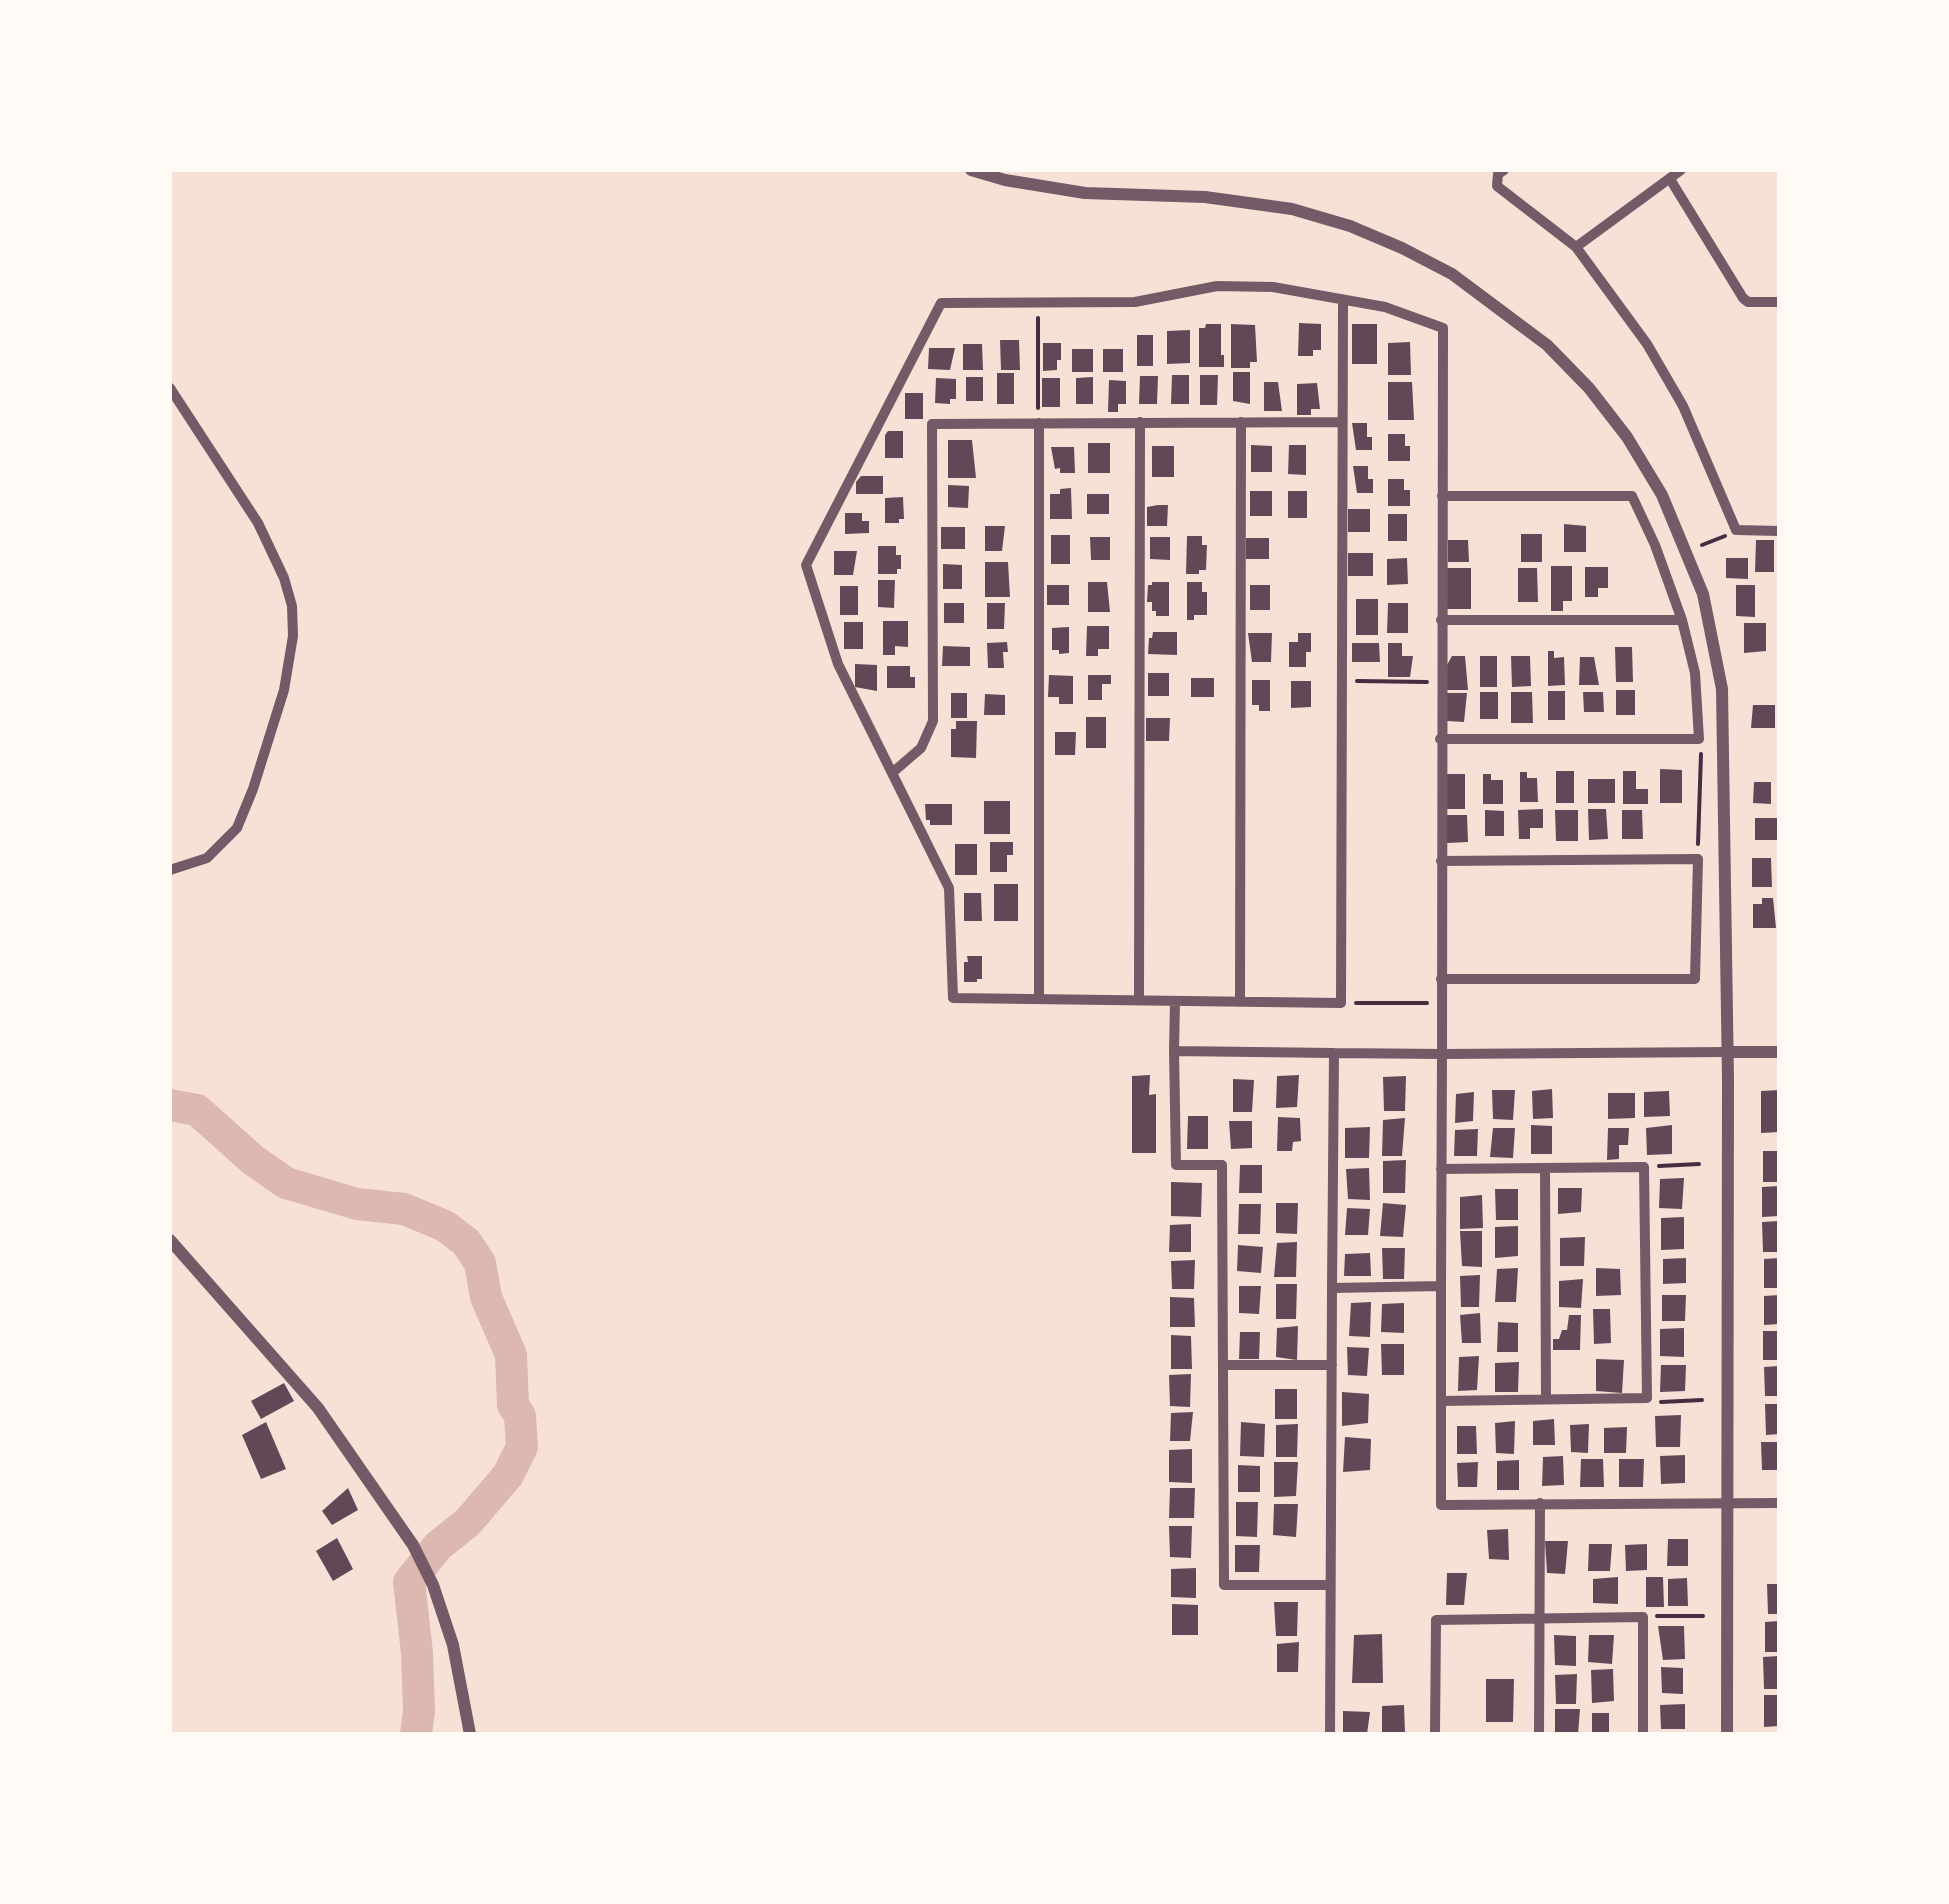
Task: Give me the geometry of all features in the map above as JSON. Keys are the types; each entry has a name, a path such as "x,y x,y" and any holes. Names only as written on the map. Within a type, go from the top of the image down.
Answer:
{"street":[{"path":"972,170 1084,194 1244,201 1292,209 1350,226 1402,248 1452,274 1548,344 1628,437 1662,495 1703,594 1722,690 1726,751 1726,1734"},
{"path":"1504,170 1498,174 1498,186 1576,247 1660,364 1683,406 1736,530 1779,531"},
{"path":"1576,247 1682,170"},
{"path":"1670,179 1742,298 1748,302 1779,302"},
{"path":"1342,300 1341,1003 953,998 950,888 838,664 806,565 941,303 1134,302 1217,286 1273,287 1386,307 1442,328 1441,1505 1779,1502"},
{"path":"170,388 258,523 284,578 292,606 293,636 284,690 237,828 206,858 170,870"},
{"path":"1138,1000 1140,422"},
{"path":"1240,1002 1241,422"},
{"path":"892,772 921,748 933,721 932,424 1342,422"},
{"path":"1038,423 1039,999"},
{"path":"1440,739 1699,739 1695,673 1682,620 1655,545 1632,496 1442,496"},
{"path":"1441,620 1682,620"},
{"path":"1441,861 1698,859 1695,979 1441,979"},
{"path":"1175,1001 1176,1166 1222,1165 1224,1586 1330,1585"},
{"path":"1174,1051 1779,1052"},
{"path":"1330,1734 1334,1053"},
{"path":"1441,1169 1644,1167 1647,1398 1441,1401"},
{"path":"1545,1168 1546,1399"},
{"path":"170,1240 318,1408 413,1545 453,1645 470,1734"},
{"path":"1332,1288 1441,1286"},
{"path":"1223,1366 1332,1366"},
{"path":"1539,1734 1540,1503"},
{"path":"1435,1734 1436,1620 1642,1617 1643,1734"}],"path":[{"path":"1038,303 1038,423"},
{"path":"1702,545 1736,530"},
{"path":"1342,681 1440,682"},
{"path":"1698,859 1702,760 1699,739"},
{"path":"1341,1003 1441,1003"},
{"path":"1644,1167 1699,1164"},
{"path":"1647,1398 1656,1402 1702,1400"},
{"path":"1642,1617 1703,1616"}],"building":[{"path":"1299,323 1321,324 1321,350 1313,350 1313,356 1298,356"},
{"path":"1221,324 1224,367 1199,367 1199,328"},
{"path":"1231,324 1255,325 1257,362 1250,362 1250,368 1231,368"},
{"path":"1352,324 1377,324 1377,364 1352,364"},
{"path":"1190,330 1190,363 1167,364 1167,331"},
{"path":"1137,335 1153,335 1153,366 1137,366"},
{"path":"1000,340 1019,340 1020,370 1001,370"},
{"path":"1410,342 1411,375 1388,375 1388,343"},
{"path":"1043,343 1061,343 1057,370 1043,371"},
{"path":"963,344 982,344 983,370 963,370"},
{"path":"929,348 955,348 950,370 928,369"},
{"path":"1072,349 1093,349 1093,372 1072,372"},
{"path":"1103,349 1123,349 1123,372 1103,372"},
{"path":"1233,372 1250,372 1250,404 1233,401"},
{"path":"997,373 1014,373 1014,404 997,404"},
{"path":"1172,375 1189,375 1189,404 1171,404"},
{"path":"1200,375 1218,375 1217,405 1200,405"},
{"path":"1140,376 1158,376 1157,404 1139,404"},
{"path":"966,377 983,377 983,401 966,401"},
{"path":"1093,377 1093,404 1076,404 1076,378"},
{"path":"936,378 956,379 956,399 950,399 950,404 935,403"},
{"path":"1042,378 1060,378 1060,407 1042,407"},
{"path":"1109,380 1126,381 1126,404 1118,404 1118,412 1108,412"},
{"path":"1264,382 1278,382 1282,411 1264,411"},
{"path":"1388,382 1412,382 1414,420 1388,420"},
{"path":"1317,383 1320,409 1311,409 1311,415 1297,415 1297,384"},
{"path":"905,393 923,393 923,419 905,419"},
{"path":"1352,423 1367,423 1372,450 1356,450"},
{"path":"888,431 903,431 903,458 885,458"},
{"path":"1388,434 1405,434 1410,461 1388,461"},
{"path":"948,440 972,440 976,478 948,478"},
{"path":"1088,443 1110,443 1110,473 1088,473"},
{"path":"1251,445 1272,446 1272,472 1251,472"},
{"path":"1289,445 1306,445 1306,475 1288,474"},
{"path":"1152,446 1174,446 1174,477 1152,477"},
{"path":"1051,447 1074,447 1075,473 1055,469"},
{"path":"1353,466 1368,466 1373,493 1357,493"},
{"path":"861,476 883,476 883,494 856,494 856,482"},
{"path":"1388,479 1404,479 1404,490 1410,490 1410,506 1388,506"},
{"path":"948,485 969,486 968,508 948,507"},
{"path":"1071,488 1072,519 1050,519 1050,494"},
{"path":"1250,491 1272,491 1272,516 1250,516"},
{"path":"1288,491 1307,491 1307,518 1288,518"},
{"path":"1087,494 1109,494 1109,514 1087,514"},
{"path":"903,497 904,519 885,523 885,498"},
{"path":"1168,505 1167,526 1147,526 1147,507"},
{"path":"1348,509 1370,509 1370,532 1348,532"},
{"path":"845,513 862,513 862,521 869,521 869,533 845,534"},
{"path":"1388,514 1407,514 1407,541 1388,541"},
{"path":"1564,524 1586,526 1586,552 1564,552"},
{"path":"985,526 1005,526 1002,551 985,551"},
{"path":"941,527 965,527 965,549 941,549"},
{"path":"1521,534 1542,534 1542,562 1521,562"},
{"path":"1051,535 1070,535 1070,564 1051,564"},
{"path":"1187,536 1202,536 1202,545 1207,545 1206,570 1199,570 1199,574 1186,574"},
{"path":"1090,537 1110,537 1110,560 1091,560"},
{"path":"1150,537 1170,537 1170,560 1150,559"},
{"path":"1246,538 1269,538 1269,559 1246,559"},
{"path":"1448,540 1468,540 1469,562 1448,562"},
{"path":"1756,540 1774,540 1774,572 1755,572"},
{"path":"878,546 896,546 896,555 901,555 897,574 878,574"},
{"path":"834,551 857,551 853,575 834,575"},
{"path":"1348,553 1373,553 1373,576 1348,576"},
{"path":"1407,558 1408,584 1387,585 1387,559"},
{"path":"1726,558 1748,558 1748,579 1726,578"},
{"path":"985,562 1008,562 1010,597 985,597"},
{"path":"943,564 962,565 962,589 943,589"},
{"path":"1551,566 1572,566 1572,601 1563,601 1563,611 1551,611"},
{"path":"1585,567 1608,567 1608,588 1598,588 1598,597 1585,597"},
{"path":"1447,568 1471,568 1471,609 1447,609"},
{"path":"1518,568 1537,568 1538,602 1518,602"},
{"path":"878,580 895,580 894,608 878,607"},
{"path":"1088,582 1107,582 1110,612 1088,612"},
{"path":"1169,582 1169,616 1156,616 1152,602 1147,602 1148,585"},
{"path":"1187,582 1202,582 1202,592 1207,592 1207,615 1194,615 1194,620 1187,620"},
{"path":"1047,585 1069,585 1069,605 1047,605"},
{"path":"1250,585 1270,585 1270,610 1250,610"},
{"path":"1736,585 1755,585 1755,617 1736,616"},
{"path":"840,586 858,586 858,615 840,615"},
{"path":"1356,599 1378,599 1378,635 1356,635"},
{"path":"944,603 964,603 964,623 944,623"},
{"path":"987,603 1005,603 1004,629 987,629"},
{"path":"1388,603 1408,603 1408,633 1387,633"},
{"path":"883,621 908,621 908,647 895,646 895,655 883,655"},
{"path":"844,622 863,622 863,649 844,649"},
{"path":"1744,623 1766,623 1766,651 1744,653"},
{"path":"1087,626 1109,626 1109,649 1098,649 1098,656 1086,656"},
{"path":"1069,627 1069,653 1059,654 1059,650 1052,650 1052,628"},
{"path":"1153,632 1177,632 1177,655 1148,654"},
{"path":"1248,633 1272,633 1271,662 1252,662"},
{"path":"1298,633 1311,633 1311,652 1306,652 1306,667 1289,667 1289,642 1298,642"},
{"path":"1007,642 1004,668 988,668 987,643"},
{"path":"1352,643 1379,643 1380,662 1352,662"},
{"path":"1388,643 1402,643 1402,656 1413,656 1410,677 1388,677"},
{"path":"943,646 970,647 970,666 942,666"},
{"path":"1615,647 1632,647 1633,682 1616,682"},
{"path":"1548,651 1554,651 1554,658 1564,657 1565,685 1548,686"},
{"path":"1452,656 1465,656 1468,690 1447,690 1447,665"},
{"path":"1480,656 1497,656 1497,687 1480,687"},
{"path":"1511,656 1530,656 1531,686 1512,687"},
{"path":"1580,657 1594,657 1599,685 1579,685"},
{"path":"855,664 877,665 877,691 855,687"},
{"path":"887,666 910,666 915,688 887,688"},
{"path":"1148,673 1169,673 1169,696 1148,696"},
{"path":"1049,675 1073,676 1073,704 1059,704 1059,697 1048,697"},
{"path":"1088,675 1111,675 1111,684 1102,684 1102,700 1088,700"},
{"path":"1191,678 1214,678 1214,697 1191,697"},
{"path":"1252,680 1270,680 1270,711 1259,711 1259,705 1252,705"},
{"path":"1291,681 1311,681 1311,707 1291,708"},
{"path":"1616,690 1635,690 1635,715 1616,715"},
{"path":"1548,691 1565,691 1565,720 1548,720"},
{"path":"1480,692 1498,692 1498,719 1480,719"},
{"path":"1511,692 1532,692 1533,723 1511,723"},
{"path":"1583,692 1603,692 1604,712 1584,712"},
{"path":"951,693 967,693 967,718 951,718"},
{"path":"1447,693 1467,693 1464,722 1447,721"},
{"path":"985,694 1005,695 1005,715 984,715"},
{"path":"1753,705 1775,705 1775,728 1751,728"},
{"path":"1086,717 1106,717 1106,748 1086,748"},
{"path":"1146,718 1170,718 1169,741 1146,741"},
{"path":"956,721 977,721 976,758 951,757 951,729 956,729"},
{"path":"1055,732 1076,732 1075,755 1055,755"},
{"path":"1660,769 1682,770 1682,803 1660,803"},
{"path":"1556,771 1574,771 1574,803 1556,803"},
{"path":"1623,771 1636,771 1636,789 1648,789 1648,804 1623,804"},
{"path":"1520,772 1527,772 1527,778 1537,778 1538,802 1520,802"},
{"path":"1447,774 1465,774 1465,809 1447,809"},
{"path":"1483,774 1491,774 1491,780 1503,780 1503,804 1483,804"},
{"path":"1588,779 1615,779 1615,803 1588,803"},
{"path":"1754,782 1771,782 1771,804 1753,803"},
{"path":"984,801 1010,801 1010,834 984,834"},
{"path":"925,804 952,804 952,825 930,825"},
{"path":"1543,809 1543,828 1530,828 1530,839 1519,839 1518,810"},
{"path":"1588,809 1606,809 1608,839 1589,840"},
{"path":"1485,810 1504,811 1504,836 1485,836"},
{"path":"1555,810 1578,810 1578,841 1556,841"},
{"path":"1622,810 1642,810 1643,839 1622,839"},
{"path":"1446,815 1467,815 1468,842 1447,843"},
{"path":"1755,818 1777,818 1777,840 1755,840"},
{"path":"990,842 1013,842 1013,855 1007,855 1007,872 990,872"},
{"path":"955,844 977,844 977,875 955,875"},
{"path":"1752,858 1771,858 1772,887 1752,887"},
{"path":"994,884 1018,884 1018,921 994,921"},
{"path":"964,893 981,893 982,921 964,921"},
{"path":"1762,898 1773,898 1776,928 1753,928 1753,904 1762,904"},
{"path":"967,956 982,956 982,979 977,982 964,982"},
{"path":"1150,1075 1149,1095 1156,1094 1156,1153 1132,1153 1132,1076"},
{"path":"1299,1075 1297,1107 1276,1108 1277,1076"},
{"path":"1406,1076 1405,1111 1384,1111 1383,1077"},
{"path":"1233,1079 1254,1080 1252,1112 1233,1112"},
{"path":"1552,1089 1553,1118 1533,1119 1532,1091"},
{"path":"1492,1090 1515,1090 1513,1120 1493,1119"},
{"path":"1779,1090 1779,1132 1761,1133 1761,1091"},
{"path":"1669,1091 1670,1116 1644,1117 1644,1092"},
{"path":"1474,1092 1473,1121 1455,1123 1456,1094"},
{"path":"1608,1093 1635,1093 1635,1118 1608,1119"},
{"path":"1188,1116 1208,1116 1208,1149 1187,1149"},
{"path":"1278,1117 1300,1118 1301,1141 1293,1142 1292,1151 1277,1151"},
{"path":"1405,1118 1402,1156 1382,1156 1383,1120"},
{"path":"1229,1121 1252,1121 1252,1148 1231,1149"},
{"path":"1531,1125 1552,1126 1552,1154 1531,1154"},
{"path":"1672,1125 1672,1154 1647,1155 1646,1128"},
{"path":"1370,1127 1369,1158 1345,1158 1345,1128"},
{"path":"1493,1128 1515,1128 1513,1158 1490,1157"},
{"path":"1608,1128 1629,1128 1628,1145 1619,1145 1619,1159 1607,1160"},
{"path":"1478,1129 1477,1156 1454,1156 1455,1130"},
{"path":"1763,1151 1779,1151 1779,1182 1763,1182"},
{"path":"1406,1160 1405,1193 1383,1193 1383,1161"},
{"path":"1240,1165 1262,1165 1262,1193 1239,1193"},
{"path":"1369,1168 1370,1200 1348,1199 1346,1169"},
{"path":"1684,1178 1682,1209 1659,1208 1660,1179"},
{"path":"1171,1182 1202,1183 1201,1217 1171,1216"},
{"path":"1779,1186 1779,1216 1762,1217 1762,1187"},
{"path":"1558,1188 1582,1188 1581,1212 1558,1214"},
{"path":"1495,1189 1518,1189 1518,1220 1496,1220"},
{"path":"1482,1195 1483,1228 1460,1229 1460,1197"},
{"path":"1276,1203 1298,1203 1297,1234 1276,1233"},
{"path":"1383,1203 1406,1205 1403,1237 1380,1236"},
{"path":"1239,1204 1261,1204 1260,1234 1238,1234"},
{"path":"1347,1208 1370,1209 1368,1235 1345,1235"},
{"path":"1684,1217 1684,1249 1661,1250 1661,1218"},
{"path":"1779,1221 1779,1252 1763,1252 1762,1222"},
{"path":"1191,1224 1191,1252 1169,1252 1170,1225"},
{"path":"1518,1226 1518,1256 1495,1258 1495,1227"},
{"path":"1460,1231 1482,1231 1482,1267 1462,1266"},
{"path":"1585,1237 1584,1266 1560,1266 1560,1238"},
{"path":"1297,1242 1296,1277 1274,1277 1277,1243"},
{"path":"1238,1245 1263,1247 1261,1273 1237,1271"},
{"path":"1382,1248 1405,1248 1404,1279 1383,1279"},
{"path":"1370,1253 1371,1276 1344,1276 1345,1254"},
{"path":"1686,1258 1686,1283 1663,1284 1663,1259"},
{"path":"1779,1258 1779,1288 1764,1288 1764,1259"},
{"path":"1195,1260 1194,1289 1172,1289 1171,1261"},
{"path":"1518,1268 1516,1302 1495,1302 1497,1269"},
{"path":"1596,1268 1620,1269 1621,1295 1596,1296"},
{"path":"1480,1275 1479,1307 1461,1307 1460,1276"},
{"path":"1583,1279 1581,1308 1559,1307 1559,1281"},
{"path":"1276,1284 1297,1284 1296,1319 1276,1319"},
{"path":"1239,1286 1261,1286 1259,1314 1239,1313"},
{"path":"1662,1295 1686,1295 1685,1321 1662,1321"},
{"path":"1779,1295 1779,1324 1764,1325 1764,1296"},
{"path":"1170,1297 1194,1298 1195,1327 1170,1327"},
{"path":"1371,1302 1370,1337 1349,1336 1351,1303"},
{"path":"1404,1303 1404,1333 1381,1332 1382,1304"},
{"path":"1593,1309 1610,1309 1611,1343 1594,1344"},
{"path":"1480,1313 1481,1343 1462,1343 1460,1315"},
{"path":"1569,1315 1581,1315 1580,1350 1553,1350 1553,1339 1559,1339 1562,1330 1567,1330"},
{"path":"1498,1322 1518,1323 1518,1352 1497,1352"},
{"path":"1298,1326 1297,1360 1276,1357 1277,1328"},
{"path":"1684,1328 1684,1357 1660,1356 1660,1329"},
{"path":"1763,1331 1779,1331 1779,1360 1763,1360"},
{"path":"1240,1332 1260,1332 1259,1359 1239,1359"},
{"path":"1171,1335 1191,1336 1192,1369 1171,1369"},
{"path":"1381,1344 1404,1344 1404,1375 1382,1375"},
{"path":"1347,1347 1369,1348 1367,1376 1348,1375"},
{"path":"1479,1356 1477,1390 1458,1391 1459,1357"},
{"path":"1596,1359 1624,1360 1622,1393 1596,1391"},
{"path":"1519,1362 1518,1392 1495,1392 1495,1363"},
{"path":"1661,1365 1686,1365 1685,1391 1660,1392"},
{"path":"1779,1366 1779,1396 1765,1396 1764,1367"},
{"path":"1191,1374 1190,1407 1170,1406 1169,1375"},
{"path":"284,1383 294,1401 261,1419 251,1401"},
{"path":"1275,1389 1297,1389 1297,1419 1275,1419"},
{"path":"1342,1392 1369,1394 1368,1423 1342,1426"},
{"path":"1765,1404 1779,1404 1779,1434 1766,1435"},
{"path":"1193,1412 1190,1441 1170,1441 1171,1413"},
{"path":"1681,1415 1680,1447 1656,1447 1655,1416"},
{"path":"1554,1419 1555,1445 1533,1445 1533,1421"},
{"path":"1515,1421 1514,1454 1496,1453 1495,1423"},
{"path":"266,1422 286,1469 261,1479 242,1435"},
{"path":"1241,1422 1265,1424 1264,1457 1240,1456"},
{"path":"1298,1424 1297,1457 1276,1457 1276,1425"},
{"path":"1589,1424 1588,1453 1571,1452 1570,1425"},
{"path":"1457,1426 1476,1426 1477,1454 1457,1454"},
{"path":"1627,1427 1626,1453 1604,1453 1604,1428"},
{"path":"1345,1437 1371,1439 1370,1470 1343,1472"},
{"path":"1761,1442 1779,1442 1779,1470 1762,1470"},
{"path":"1192,1449 1192,1483 1169,1482 1169,1450"},
{"path":"1685,1455 1685,1483 1661,1484 1660,1456"},
{"path":"1563,1456 1564,1485 1542,1486 1543,1457"},
{"path":"1581,1459 1603,1459 1604,1487 1580,1487"},
{"path":"1619,1459 1644,1459 1643,1487 1619,1487"},
{"path":"1519,1460 1519,1490 1497,1490 1497,1461"},
{"path":"1274,1462 1298,1462 1296,1496 1274,1497"},
{"path":"1478,1462 1477,1487 1458,1487 1457,1463"},
{"path":"1238,1465 1260,1466 1260,1492 1238,1492"},
{"path":"348,1488 358,1510 332,1525 322,1511"},
{"path":"1170,1488 1195,1488 1194,1518 1169,1518"},
{"path":"1236,1502 1258,1502 1257,1537 1236,1536"},
{"path":"1274,1504 1298,1504 1296,1537 1273,1535"},
{"path":"1169,1526 1192,1526 1191,1558 1170,1557"},
{"path":"1508,1529 1509,1560 1489,1559 1487,1530"},
{"path":"337,1538 353,1569 333,1581 316,1551"},
{"path":"1668,1539 1688,1539 1688,1566 1667,1566"},
{"path":"1545,1541 1568,1541 1565,1574 1547,1573"},
{"path":"1589,1544 1612,1544 1610,1571 1588,1571"},
{"path":"1647,1544 1647,1570 1626,1571 1625,1545"},
{"path":"1235,1545 1260,1545 1259,1572 1235,1572"},
{"path":"1196,1568 1196,1598 1171,1597 1171,1569"},
{"path":"1447,1573 1467,1573 1464,1605 1446,1605"},
{"path":"1618,1577 1618,1604 1593,1603 1593,1579"},
{"path":"1646,1577 1663,1577 1664,1607 1646,1607"},
{"path":"1687,1578 1688,1606 1668,1606 1668,1579"},
{"path":"1767,1584 1779,1584 1779,1614 1768,1614"},
{"path":"1274,1602 1298,1602 1297,1636 1276,1636"},
{"path":"1172,1604 1198,1605 1198,1635 1172,1635"},
{"path":"1779,1621 1779,1652 1765,1652 1765,1622"},
{"path":"1658,1626 1684,1626 1685,1659 1663,1660"},
{"path":"1382,1634 1383,1683 1352,1683 1354,1635"},
{"path":"1554,1635 1576,1636 1576,1666 1555,1665"},
{"path":"1589,1635 1614,1635 1612,1664 1588,1662"},
{"path":"1299,1642 1298,1672 1277,1672 1277,1644"},
{"path":"1779,1656 1779,1689 1764,1689 1763,1657"},
{"path":"1661,1667 1683,1668 1683,1694 1662,1693"},
{"path":"1613,1669 1614,1701 1592,1703 1591,1670"},
{"path":"1577,1674 1576,1704 1556,1704 1555,1675"},
{"path":"1486,1679 1514,1679 1513,1722 1486,1722"},
{"path":"1764,1695 1779,1695 1779,1726 1764,1727"},
{"path":"1685,1704 1685,1729 1661,1729 1660,1705"},
{"path":"1404,1705 1405,1733 1382,1734 1382,1706"},
{"path":"1555,1709 1580,1709 1578,1734 1555,1734"},
{"path":"1343,1711 1370,1712 1367,1734 1343,1734"},
{"path":"1592,1713 1609,1713 1609,1734 1592,1734"}],"waterway":[{"path":"170,1105 197,1110 253,1160 286,1183 357,1204 404,1209 445,1226 466,1242 480,1263 486,1297 511,1355 513,1405 520,1416 522,1447 508,1475 468,1522 438,1546 409,1582 417,1653 416,1734"}]}
